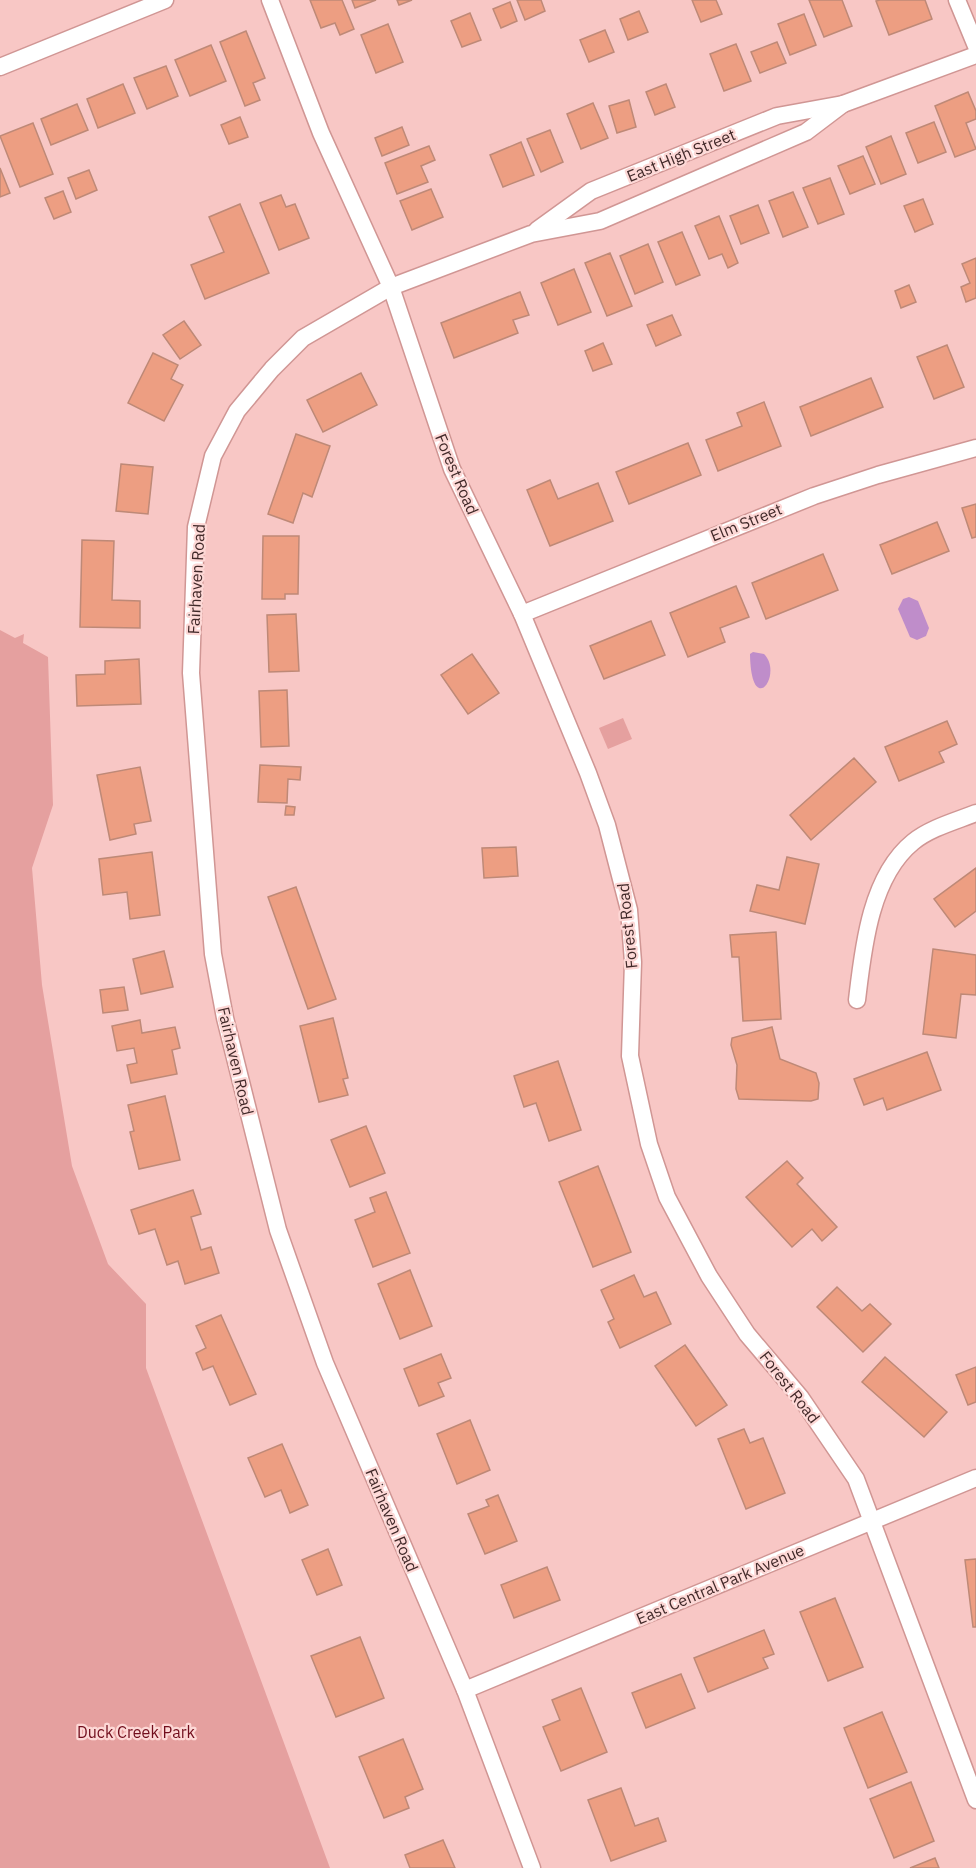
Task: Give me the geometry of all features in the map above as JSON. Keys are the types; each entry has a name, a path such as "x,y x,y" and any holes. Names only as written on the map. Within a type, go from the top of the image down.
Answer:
{"street":[{"path":"0,67 165,0"},
{"name":"Forest Road","path":"270,0 321,133 391,287 452,469 522,614 588,773 607,825 621,873 628,910 633,962 630,1056 649,1144 667,1197 709,1276 747,1334 801,1398 856,1479 976,1800"},
{"path":"957,0 976,46"},
{"name":"East High Street","path":"531,234 591,191 777,117 843,104 976,55"},
{"name":"East High Street","path":"391,287 531,234 600,220 806,132 843,104"},
{"name":"Fairhaven Road","path":"391,287 303,338 272,369 237,411 213,456 196,527 191,673 213,954 225,1018 278,1230 325,1363 465,1690 531,1868"},
{"name":"Elm Street","path":"522,614 814,496 878,475 976,448"},
{"path":"857,1000 863,947 882,883 893,863 914,842 976,813"},
{"name":"East Central Park Avenue","path":"465,1690 976,1479"}],"green space":[{"name":"Duck Creek Park","path":"0,630 15,638 24,634 23,643 48,657 53,805 32,868 42,985 72,1166 108,1264 146,1304 146,1368 330,1868 0,1868"},
{"path":"623,718 632,739 608,749 599,728"}],"shaded area":[{"path":"909,597 918,601 929,628 926,636 917,640 910,637 898,609 903,599"},
{"path":"753,652 764,654 769,662 769,680 765,686 760,688 755,685 752,674 750,654"}],"building":[{"path":"310,0 342,0 354,29 340,35 335,23 321,28"},
{"path":"352,0 376,0 355,8"},
{"path":"397,0 412,0 399,5"},
{"path":"517,0 541,0 545,11 525,20"},
{"path":"692,0 716,0 722,14 701,22"},
{"path":"809,0 842,0 852,26 824,37"},
{"path":"925,0 932,19 889,35 876,1"},
{"path":"510,2 517,21 501,28 493,9"},
{"path":"639,11 648,32 628,40 620,19"},
{"path":"470,13 481,40 462,47 451,21"},
{"path":"804,14 816,45 790,55 778,24"},
{"path":"388,24 403,62 376,73 361,35"},
{"path":"605,30 614,52 589,62 580,40"},
{"path":"246,31 265,78 253,83 260,100 245,106 220,42"},
{"path":"777,42 786,63 760,73 751,52"},
{"path":"736,44 751,81 724,91 710,54"},
{"path":"211,45 226,81 190,96 175,60"},
{"path":"166,66 178,96 147,109 134,78"},
{"path":"123,84 135,113 98,128 87,99"},
{"path":"666,84 675,107 655,115 646,92"},
{"path":"968,92 976,111 976,119 966,123 976,149 955,157 935,106"},
{"path":"629,100 636,127 617,133 609,106"},
{"path":"593,103 608,138 581,149 567,114"},
{"path":"77,104 88,130 51,145 41,119"},
{"path":"240,117 248,137 229,144 221,125"},
{"path":"934,122 946,152 918,163 906,133"},
{"path":"33,123 53,174 20,187 0,136"},
{"path":"402,127 409,145 382,156 375,138"},
{"path":"550,130 563,162 541,172 527,139"},
{"path":"891,136 906,174 881,184 866,147"},
{"path":"521,142 534,175 503,187 490,155"},
{"path":"429,146 435,160 421,166 428,182 397,194 385,163"},
{"path":"863,156 875,184 850,194 838,166"},
{"path":"0,168 10,193 0,197"},
{"path":"89,170 97,190 76,199 68,178"},
{"path":"830,178 844,214 818,224 803,188"},
{"path":"431,189 443,217 412,230 400,201"},
{"path":"63,191 71,212 54,219 45,198"},
{"path":"793,192 808,227 783,237 769,201"},
{"path":"281,195 286,207 295,204 309,238 279,250 260,203"},
{"path":"923,199 933,224 915,232 904,206"},
{"path":"240,204 269,273 205,299 191,265 224,252 209,217"},
{"path":"758,205 769,233 741,244 730,216"},
{"path":"719,216 738,263 728,268 722,254 709,259 695,226"},
{"path":"682,232 700,275 676,285 658,242"},
{"path":"648,244 663,282 635,294 620,256"},
{"path":"610,253 632,306 607,316 585,263"},
{"path":"976,258 976,298 966,302 961,287 970,283 962,264"},
{"path":"574,269 591,312 558,325 541,283"},
{"path":"909,285 916,302 901,308 895,291"},
{"path":"520,292 529,315 513,320 518,333 454,358 441,323"},
{"path":"672,315 681,335 656,346 647,325"},
{"path":"184,321 201,345 180,359 163,335"},
{"path":"603,343 612,364 593,371 585,351"},
{"path":"947,345 964,387 934,399 917,357"},
{"path":"153,353 178,365 171,379 183,385 164,421 128,403"},
{"path":"361,373 377,405 323,432 307,400"},
{"path":"871,378 883,407 811,436 800,407"},
{"path":"764,402 781,446 718,471 706,440 742,426 737,413"},
{"path":"296,434 330,446 312,497 303,493 293,523 268,514"},
{"path":"688,443 701,475 629,504 616,472"},
{"path":"121,464 153,467 148,514 116,511"},
{"path":"550,480 558,499 598,483 613,521 550,546 527,490"},
{"path":"976,504 976,537 972,538 962,508"},
{"path":"937,522 949,551 892,574 880,545"},
{"path":"263,536 299,536 298,594 285,594 285,599 262,599"},
{"path":"82,540 114,541 112,600 140,601 140,628 80,627"},
{"path":"823,554 838,590 766,619 752,583"},
{"path":"736,586 749,617 720,628 725,642 688,657 670,613"},
{"path":"296,614 299,671 269,672 267,615"},
{"path":"651,621 665,655 604,679 590,646"},
{"path":"472,654 499,693 468,714 441,675"},
{"path":"139,659 141,704 77,706 76,675 105,674 105,661"},
{"path":"287,690 289,746 261,747 259,691"},
{"path":"947,721 957,744 939,752 944,762 899,781 885,747"},
{"path":"854,758 876,782 811,840 790,815"},
{"path":"260,765 301,767 300,780 288,779 287,803 258,802"},
{"path":"140,767 151,821 134,824 136,834 110,840 97,775"},
{"path":"286,806 295,807 294,815 285,815"},
{"path":"516,847 518,876 484,878 482,848"},
{"path":"152,852 160,915 130,919 127,892 103,895 99,859"},
{"path":"787,857 819,864 805,924 750,911 757,885 779,890"},
{"path":"976,868 976,911 955,927 934,899"},
{"path":"296,887 336,999 308,1009 268,897"},
{"path":"776,932 781,1019 743,1021 739,957 732,957 730,935"},
{"path":"933,949 976,955 976,995 961,994 956,1038 923,1034"},
{"path":"164,951 173,987 141,994 133,959"},
{"path":"124,987 128,1010 103,1013 100,990"},
{"path":"333,1018 348,1078 343,1079 348,1095 319,1102 300,1026"},
{"path":"140,1020 142,1033 175,1027 180,1048 172,1050 177,1074 131,1083 127,1065 137,1063 134,1048 117,1051 112,1026"},
{"path":"772,1027 780,1059 816,1073 819,1083 818,1099 811,1101 739,1099 736,1089 737,1065 731,1045 732,1038"},
{"path":"927,1052 941,1090 887,1110 883,1098 864,1105 854,1079"},
{"path":"558,1061 581,1130 549,1141 536,1103 524,1107 514,1076"},
{"path":"165,1096 180,1160 139,1169 130,1132 134,1131 128,1105"},
{"path":"366,1126 385,1173 350,1187 331,1140"},
{"path":"787,1161 803,1178 797,1184 837,1227 822,1241 812,1229 792,1247 746,1197"},
{"path":"598,1166 631,1252 593,1267 559,1182"},
{"path":"193,1190 201,1214 191,1217 201,1250 211,1247 219,1273 185,1284 178,1261 167,1265 155,1229 139,1234 131,1210"},
{"path":"386,1192 410,1253 373,1267 355,1220 375,1212 370,1198"},
{"path":"410,1270 432,1326 400,1339 378,1284"},
{"path":"634,1275 644,1297 656,1292 671,1324 620,1348 608,1322 614,1319 601,1290"},
{"path":"837,1287 862,1311 870,1304 891,1324 863,1352 817,1307"},
{"path":"221,1315 256,1394 230,1405 213,1366 203,1370 196,1353 206,1348 196,1326"},
{"path":"685,1345 727,1405 696,1426 655,1366"},
{"path":"441,1354 451,1378 438,1383 444,1396 419,1406 404,1369"},
{"path":"885,1357 947,1412 924,1437 862,1382"},
{"path":"976,1367 976,1402 968,1405 956,1375"},
{"path":"470,1420 490,1470 457,1484 437,1434"},
{"path":"744,1429 750,1443 763,1438 785,1493 746,1509 718,1439"},
{"path":"282,1444 308,1505 290,1513 281,1490 265,1497 248,1458"},
{"path":"498,1495 517,1541 485,1554 468,1514 489,1506 486,1500"},
{"path":"328,1549 342,1585 317,1595 302,1560"},
{"path":"976,1559 976,1627 973,1627 965,1560"},
{"path":"547,1567 560,1600 514,1618 501,1585"},
{"path":"835,1598 863,1667 828,1681 800,1612"},
{"path":"764,1630 774,1654 763,1658 768,1668 708,1692 694,1658"},
{"path":"360,1637 384,1698 336,1717 311,1656"},
{"path":"681,1674 695,1708 646,1728 632,1693"},
{"path":"581,1688 607,1752 561,1771 543,1727 560,1720 552,1700"},
{"path":"882,1712 907,1772 868,1788 844,1728"},
{"path":"403,1739 423,1789 405,1797 409,1808 384,1818 359,1757"},
{"path":"911,1782 934,1841 894,1858 870,1799"},
{"path":"621,1788 635,1826 658,1818 666,1841 611,1861 588,1800"},
{"path":"443,1840 455,1868 410,1868 405,1855"},
{"path":"935,1858 939,1868 910,1868"}]}
